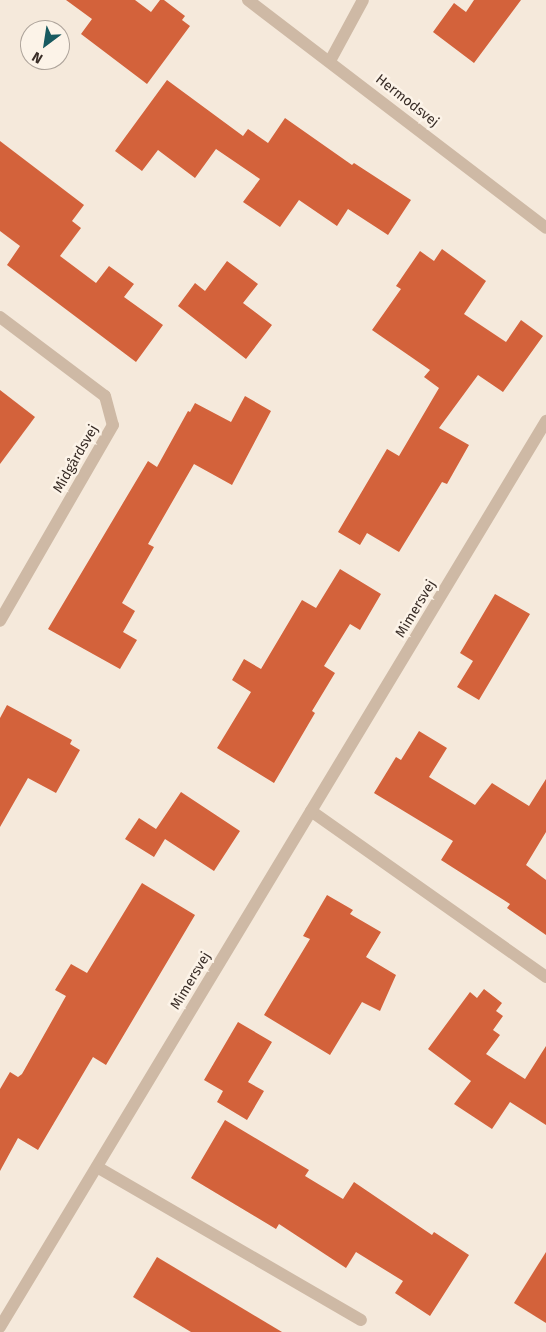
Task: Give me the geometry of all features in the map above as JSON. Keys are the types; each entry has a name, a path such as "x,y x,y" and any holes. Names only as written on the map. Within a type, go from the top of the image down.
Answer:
{"street":[{"name":"Hermodsvej","path":"248,0 546,228"},
{"path":"330,61 363,0"},
{"name":"Midgårdsvej","path":"0,317 105,396 113,425 0,621"},
{"name":"Mimersvej","path":"0,1326 546,422"},
{"path":"311,811 546,977"},
{"path":"97,1167 361,1320"}],"building":[{"path":"66,0 135,0 151,12 160,0 164,0 185,16 182,20 190,26 147,84 81,34 92,19"},
{"path":"474,0 521,0 474,63 433,32 454,3 466,12"},
{"path":"167,80 243,136 248,129 268,143 285,118 352,165 354,163 411,200 388,235 348,209 337,226 299,200 280,227 243,202 260,179 216,149 195,178 158,150 142,171 115,151"},
{"path":"0,141 84,205 72,221 81,228 60,256 96,283 109,266 134,284 124,297 163,325 136,362 7,265 20,246 0,231"},
{"path":"442,249 486,281 464,314 506,342 521,320 543,336 503,392 478,375 439,428 469,445 447,484 442,482 399,552 367,533 360,545 338,532 387,449 399,456 439,388 424,377 430,370 372,330 401,289 396,286 420,251 434,261"},
{"path":"227,261 258,284 243,303 272,325 246,359 178,306 195,283 205,291"},
{"path":"0,390 35,417 0,464"},
{"path":"245,396 271,411 232,485 194,464 148,544 154,547 122,603 135,611 123,632 137,640 120,669 48,629 148,461 157,467 188,411 190,412 195,403 231,422"},
{"path":"340,569 381,594 360,630 350,624 324,666 335,673 312,711 315,713 274,783 217,748 251,692 232,680 244,659 261,669 302,600 316,608"},
{"path":"495,594 530,614 479,700 457,687 473,661 460,653"},
{"path":"7,705 72,740 70,744 80,750 56,793 28,778 0,827 0,718"},
{"path":"419,731 447,748 429,777 475,805 492,783 529,806 546,779 546,832 526,865 546,880 546,935 507,908 510,904 441,860 453,841 374,793 396,757 401,760"},
{"path":"181,792 240,831 214,871 165,839 154,857 125,839 139,818 156,829"},
{"path":"142,883 195,915 106,1065 93,1057 38,1150 18,1138 0,1171 0,1089 10,1072 18,1077 22,1074 66,996 55,990 71,964 87,973"},
{"path":"327,895 353,910 350,914 381,932 366,957 396,975 380,1011 362,1002 330,1055 264,1015 310,939 303,936"},
{"path":"484,989 502,1003 496,1011 503,1016 493,1030 500,1035 486,1054 525,1079 546,1046 546,1125 510,1102 492,1129 454,1104 471,1081 428,1049 470,992 477,998"},
{"path":"238,1022 272,1042 248,1082 264,1091 247,1120 217,1102 223,1091 204,1080"},
{"path":"225,1120 309,1170 305,1176 343,1199 354,1182 432,1235 434,1232 469,1255 430,1316 395,1293 403,1281 356,1252 346,1268 279,1224 276,1229 191,1178"},
{"path":"546,1252 546,1323 514,1303"},
{"path":"157,1257 282,1332 191,1332 133,1297"}]}
